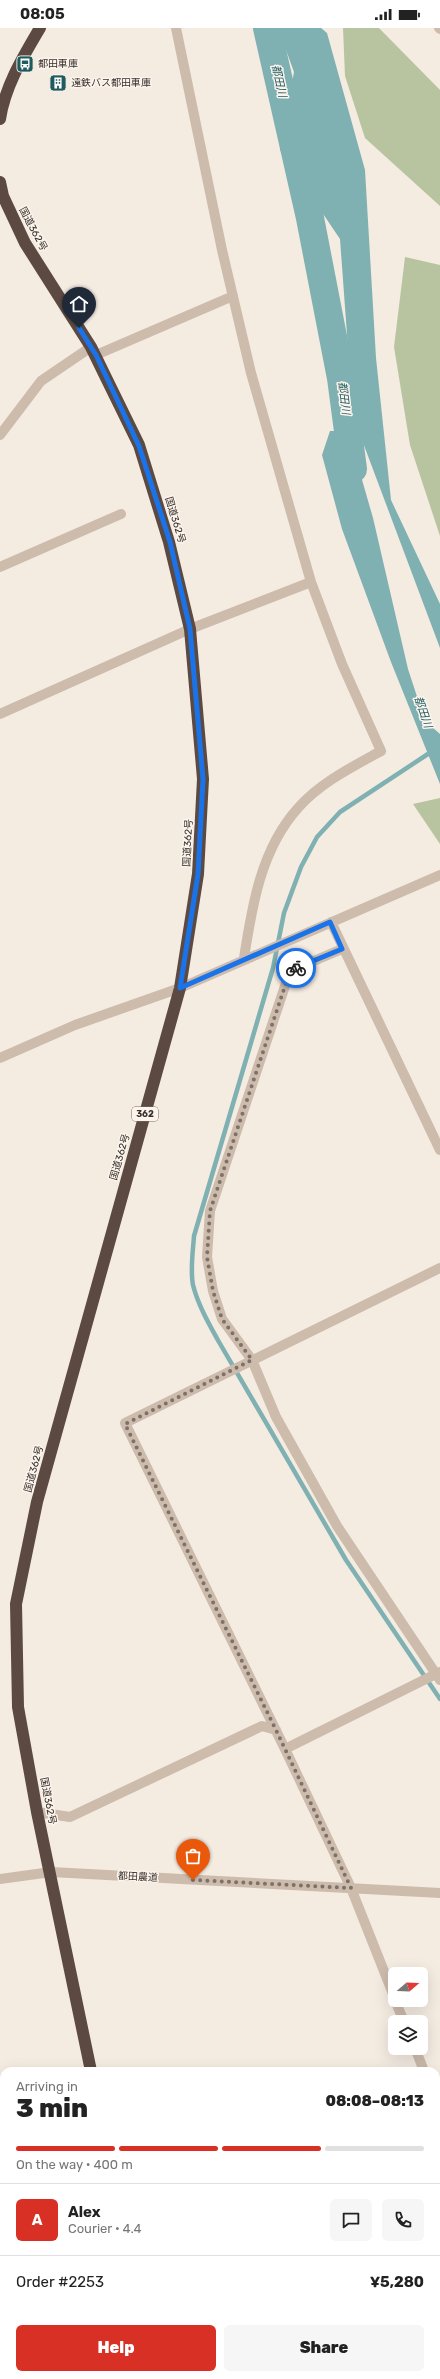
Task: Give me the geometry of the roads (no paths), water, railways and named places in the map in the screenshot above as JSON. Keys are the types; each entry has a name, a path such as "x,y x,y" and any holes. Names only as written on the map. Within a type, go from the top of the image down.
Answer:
{"highway":[{"path":"0,119 2,108 17,67 40,28"},
{"name":"国道362号","path":"0,182 3,196 25,243 93,351 139,446 170,542 190,629 203,779 198,874 180,988 38,1502 16,1604 18,1707 36,1812 51,1872 90,2067"}],"street":[{"path":"176,28 233,296 251,373 311,582 342,664 381,751 339,774 298,808 270,850 252,907 244,958"},
{"path":"0,435 41,381 93,351 233,296"},
{"path":"0,568 121,514"},
{"path":"0,714 190,629 311,582"},
{"path":"0,1058 75,1025 180,988 260,951 297,937 440,875"},
{"path":"330,922 440,1150"},
{"path":"285,1749 437,1675 337,1526 276,1417 250,1361 222,1319 213,1291 207,1257 210,1211 290,971 342,949"},
{"path":"388,1981 351,1888 276,1730 125,1424 440,1268"},
{"path":"36,1812 70,1816 262,1726 276,1730"},
{"name":"都田農道","path":"0,1879 51,1872 440,1893"},
{"path":"418,2055 422,2067"}],"water":[{"path":"278,28 321,28 327,33 365,170 376,358 391,500 440,604 440,648 353,416 340,239 280,150 294,72"},
{"path":"330,431 348,431 373,518 408,669 425,721 440,734 440,784 391,662 342,529 322,455"}],"waterway":[{"name":"都田川","path":"267,28 310,218 341,378 353,469"},
{"path":"431,752 340,812 317,837 301,867 284,913 273,968 194,1236 192,1273 193,1285 198,1300 219,1342 346,1560 440,1699"}],"place":[{"name":"都田車庫","path":"25,64"},
{"name":"遠鉄バス都田車庫","path":"58,83"}]}
